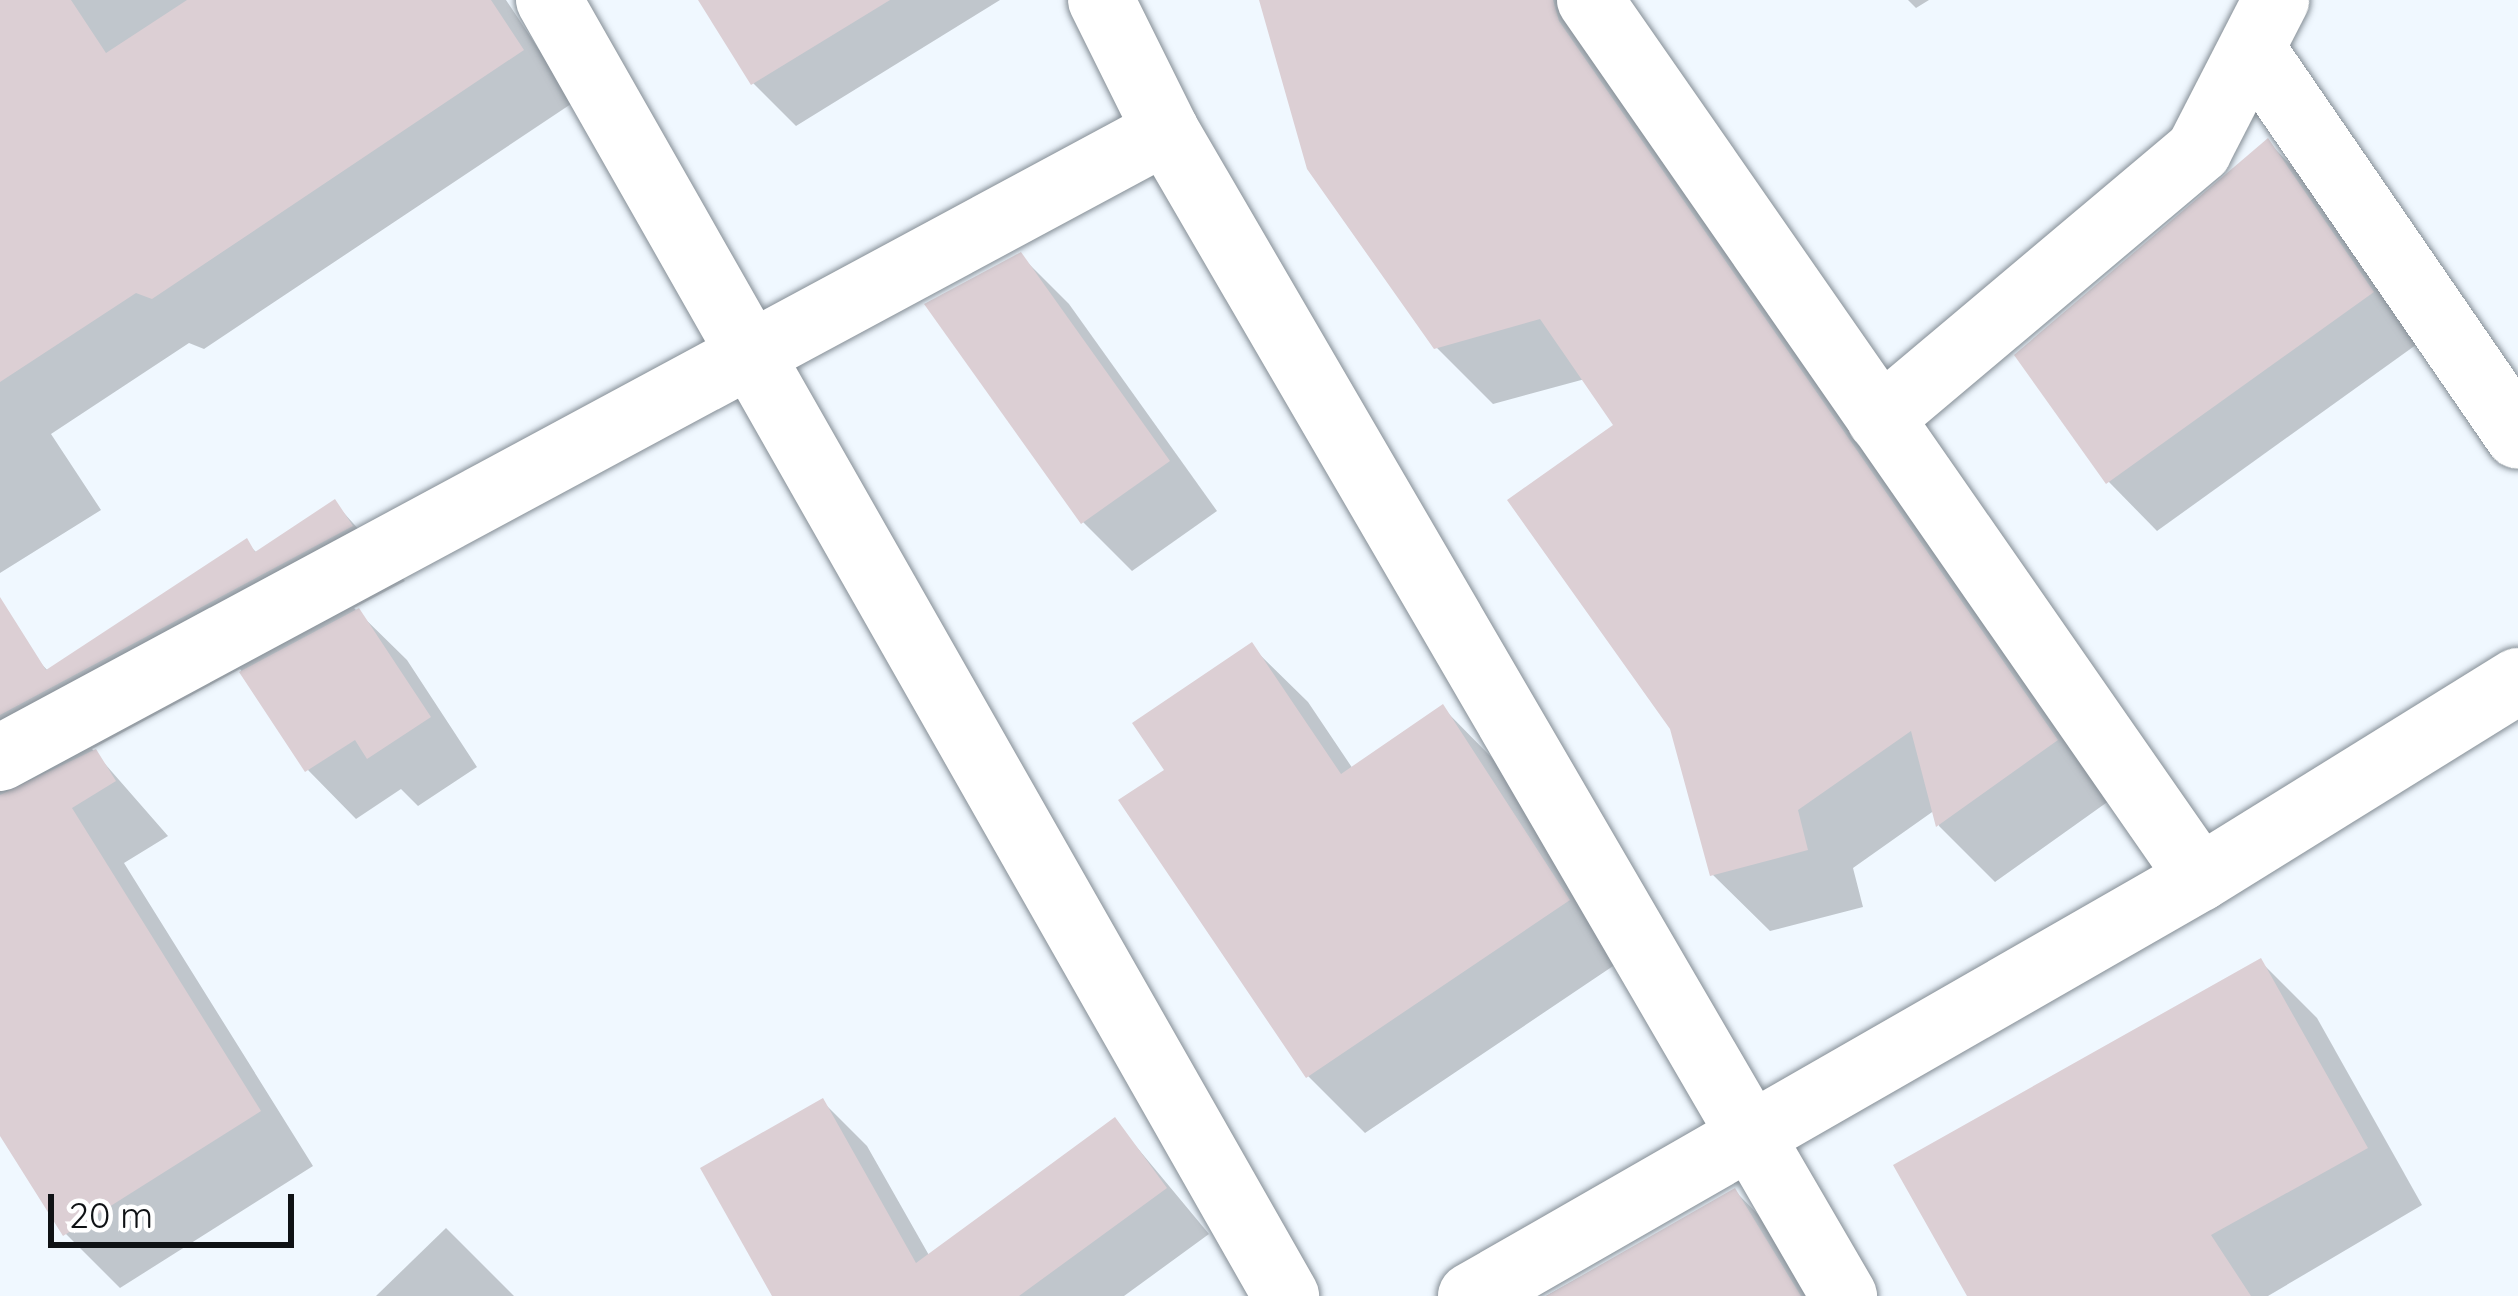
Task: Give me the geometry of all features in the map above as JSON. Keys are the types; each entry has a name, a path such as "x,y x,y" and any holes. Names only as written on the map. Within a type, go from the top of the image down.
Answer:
{"street":[{"path":"549,0 1286,1296"},
{"path":"1101,0 1166,131 1756,1137 1844,1296"},
{"path":"1589,0 2200,878"},
{"path":"1880,419 2200,150 2265,25"},
{"path":"2265,25 2518,436"},
{"path":"0,758 753,358 1166,131"},
{"path":"1471,1296 1756,1137 2200,878 2518,681"}],"building":[{"path":"0,0 71,0 106,53 187,0 491,0 524,50 152,299 136,293 0,382"},
{"path":"698,0 890,0 751,85"},
{"path":"1259,0 1553,0 1559,21 2058,740 1936,827 1911,731 1798,810 1808,850 1710,876 1670,729 1507,500 1613,425 1540,319 1434,349 1307,169"},
{"path":"2268,138 2374,292 2106,484 2014,355"},
{"path":"1021,252 1170,461 1081,524 924,304"},
{"path":"335,499 353,526 0,715 0,597 46,670 247,538 255,552"},
{"path":"359,608 431,717 367,759 355,740 305,772 239,672"},
{"path":"1252,642 1341,774 1443,704 1570,900 1306,1078 1118,800 1164,770 1132,723"},
{"path":"96,749 116,781 72,808 261,1111 63,1236 0,1136 0,795"},
{"path":"2261,958 2368,1148 2211,1235 2251,1296 1967,1296 1893,1165"},
{"path":"823,1098 916,1263 1115,1117 1167,1188 1019,1296 772,1296 700,1168"},
{"path":"1735,1188 1801,1296 1546,1296"}]}
